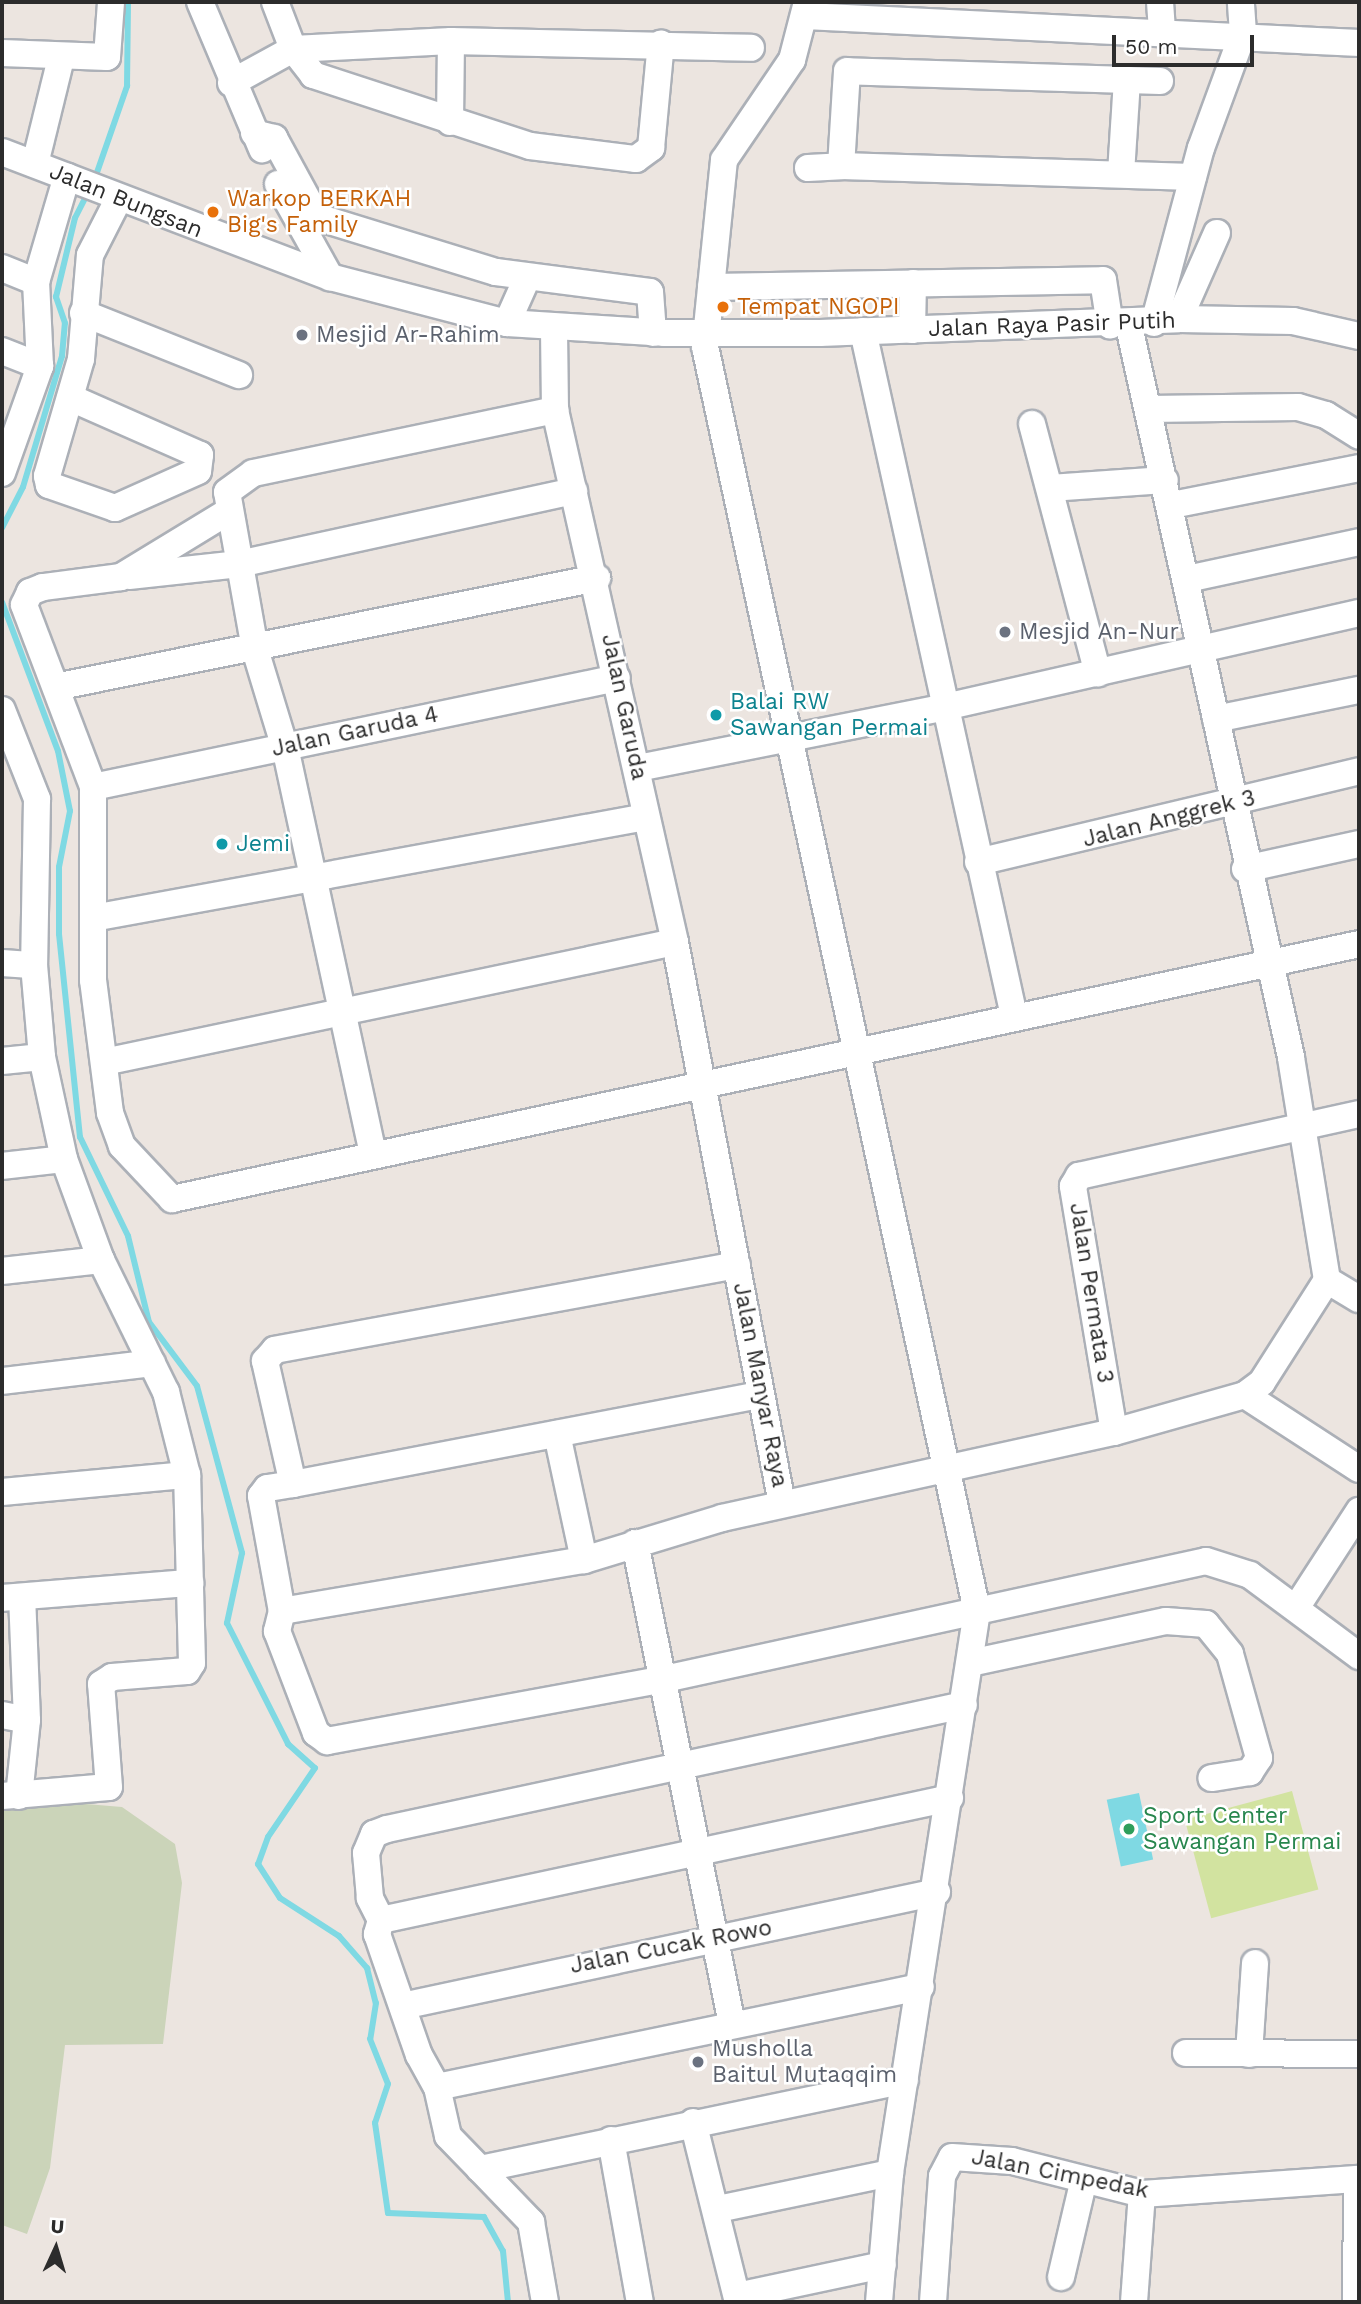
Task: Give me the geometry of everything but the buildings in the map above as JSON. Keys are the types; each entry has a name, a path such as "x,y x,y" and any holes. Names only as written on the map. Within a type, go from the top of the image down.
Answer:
{"street":[{"path":"2,53 61,58 107,57 111,2"},
{"path":"200,2 231,83 303,237 330,277"},
{"path":"275,2 293,49 313,75 530,146 646,156 662,43"},
{"path":"1160,2 1162,32"},
{"path":"282,1611 584,1560 635,1543 782,1504 1114,1432 1245,1395 1262,1382 1326,1280 1303,1125 1271,964 1245,869 1202,649 1148,409 1143,323 1243,33 1241,2"},
{"path":"879,2302 890,2173 936,1892 977,1611 794,736 704,332 724,160 792,60 806,9 1162,32 1243,33 1359,43"},
{"path":"231,83 293,49 451,41 662,43 751,48"},
{"path":"450,122 451,41"},
{"path":"35,164 61,58"},
{"path":"841,166 847,71 1160,81"},
{"path":"1121,173 1127,80"},
{"path":"254,133 274,138 317,217 527,278 652,293 653,333"},
{"name":"Jalan Bungsan","path":"2,152 73,178 111,196 330,277"},
{"path":"808,168 841,166 1193,177"},
{"path":"2,473 7,444 40,366 36,282 73,178"},
{"path":"71,398 200,455 198,471 115,508 57,491 47,476 71,398 90,255 111,196"},
{"path":"1143,323 1217,233"},
{"path":"2,268 36,282"},
{"name":"Jalan Raya Pasir Putih","path":"330,277 507,323 554,329 653,333 863,331 1293,321 1359,336"},
{"path":"507,323 527,278"},
{"path":"711,287 1103,280 1143,323"},
{"path":"912,330 913,283"},
{"path":"83,313 239,374"},
{"name":"Jalan Garuda","path":"554,329 555,410 597,578 704,1085"},
{"path":"863,331 1014,1016"},
{"path":"2,351 40,366"},
{"path":"1148,409 1272,404 1326,415 1359,436"},
{"path":"373,1154 338,1014 315,880 285,748 255,649 229,511 231,486 253,473 555,410"},
{"path":"1032,424 1098,673"},
{"path":"1051,488 1168,493 1359,468"},
{"path":"574,491 239,564 43,587 26,597 26,615 60,686 93,787 95,1018 122,1146 172,1199 373,1154 861,1054 1014,1016 1359,944"},
{"path":"121,577 229,511"},
{"path":"1187,579 1359,542"},
{"path":"60,686 255,649 597,578"},
{"path":"638,768 945,707 1359,613"},
{"name":"Jalan Garuda 4","path":"93,787 617,678"},
{"path":"1216,719 1359,690"},
{"path":"2,710 10,762 37,799 34,965 42,1057 64,1159 101,1260 166,1392 187,1475 190,1583 187,1671 112,1677 101,1685 109,1787 10,1796 14,1718 12,1598 190,1583"},
{"name":"Jalan Anggrek 3","path":"978,862 1232,804 1359,771"},
{"path":"93,918 315,880 646,817"},
{"path":"1245,869 1359,844"},
{"path":"104,1062 675,942"},
{"path":"2,963 34,965"},
{"path":"2,1061 42,1057"},
{"name":"Jalan Manyar Raya","path":"704,1085 782,1504"},
{"name":"Jalan Permata 3","path":"1114,1432 1073,1186 1079,1176 1359,1114"},
{"path":"2,1166 64,1159"},
{"path":"2,1272 101,1260"},
{"path":"293,1484 267,1354 737,1265"},
{"path":"1326,1280 1359,1299"},
{"path":"2,1381 152,1363"},
{"path":"761,1395 293,1484 261,1496 282,1611 277,1632 316,1733 327,1741 660,1680 1206,1561 1250,1575 1359,1656"},
{"path":"1245,1395 1359,1469"},
{"path":"557,1434 584,1560"},
{"path":"2,1492 187,1475"},
{"path":"1296,1608 1359,1511"},
{"path":"635,1543 660,1680 732,2024"},
{"path":"970,1664 1166,1621 1206,1624 1230,1654 1259,1758 1250,1772 1211,1779"},
{"path":"545,2302 531,2222 448,2136 437,2087 419,2055 407,2005 377,1934 381,1920 366,1879 374,1834 964,1705"},
{"path":"381,1920 950,1798"},
{"name":"Jalan Cucak Rowo","path":"407,2005 715,1937 936,1892"},
{"path":"1249,2054 1255,1963"},
{"path":"437,2087 921,1987"},
{"path":"1186,2053 1359,2054"},
{"path":"480,2169 692,2122 905,2080"},
{"path":"692,2122 718,2209 738,2299 883,2265"},
{"path":"611,2140 640,2302"},
{"name":"Jalan Cimpedak","path":"933,2302 945,2163 982,2156 1083,2183 1142,2194 1358,2179"},
{"path":"718,2209 890,2173"},
{"path":"1356,2302 1358,2179"},
{"path":"1060,2277 1083,2183"},
{"path":"1133,2302 1142,2194"}],"green space":[{"path":"1292,1791 1318,1890 1211,1918 1185,1820"},
{"path":"2,1797 122,1807 175,1844 182,1883 163,2044 65,2045 50,2168 27,2234 2,2225"}],"water":[{"name":"Sport Center Sawangan Permai","path":"1139,1793 1153,1860 1121,1866 1107,1800"}],"waterway":[{"path":"94,181 127,86 128,2"},
{"path":"2,528 23,487 62,356 65,323 56,297 75,218 89,190"},
{"path":"2,602 58,751 70,811 59,867 59,934 80,1137 128,1236 149,1322 197,1386 242,1553 227,1623 288,1744 315,1768 268,1837 258,1864 280,1898 339,1936 367,1968 376,2003 370,2039 388,2084 375,2123 388,2213 484,2217 503,2251 508,2302"}],"place":[{"name":"Warkop BERKAH Big's Family","path":"213,212"},
{"name":"Tempat NGOPI","path":"723,307"},
{"name":"Mesjid Ar-Rahim","path":"302,335"},
{"name":"Mesjid An-Nur","path":"1005,632"},
{"name":"Balai RW Sawangan Permai","path":"716,715"},
{"name":"Jemi","path":"222,844"},
{"name":"Sport Center Sawangan Permai","path":"1129,1829"},
{"name":"Musholla Baitul Mutaqqim","path":"698,2062"}]}
